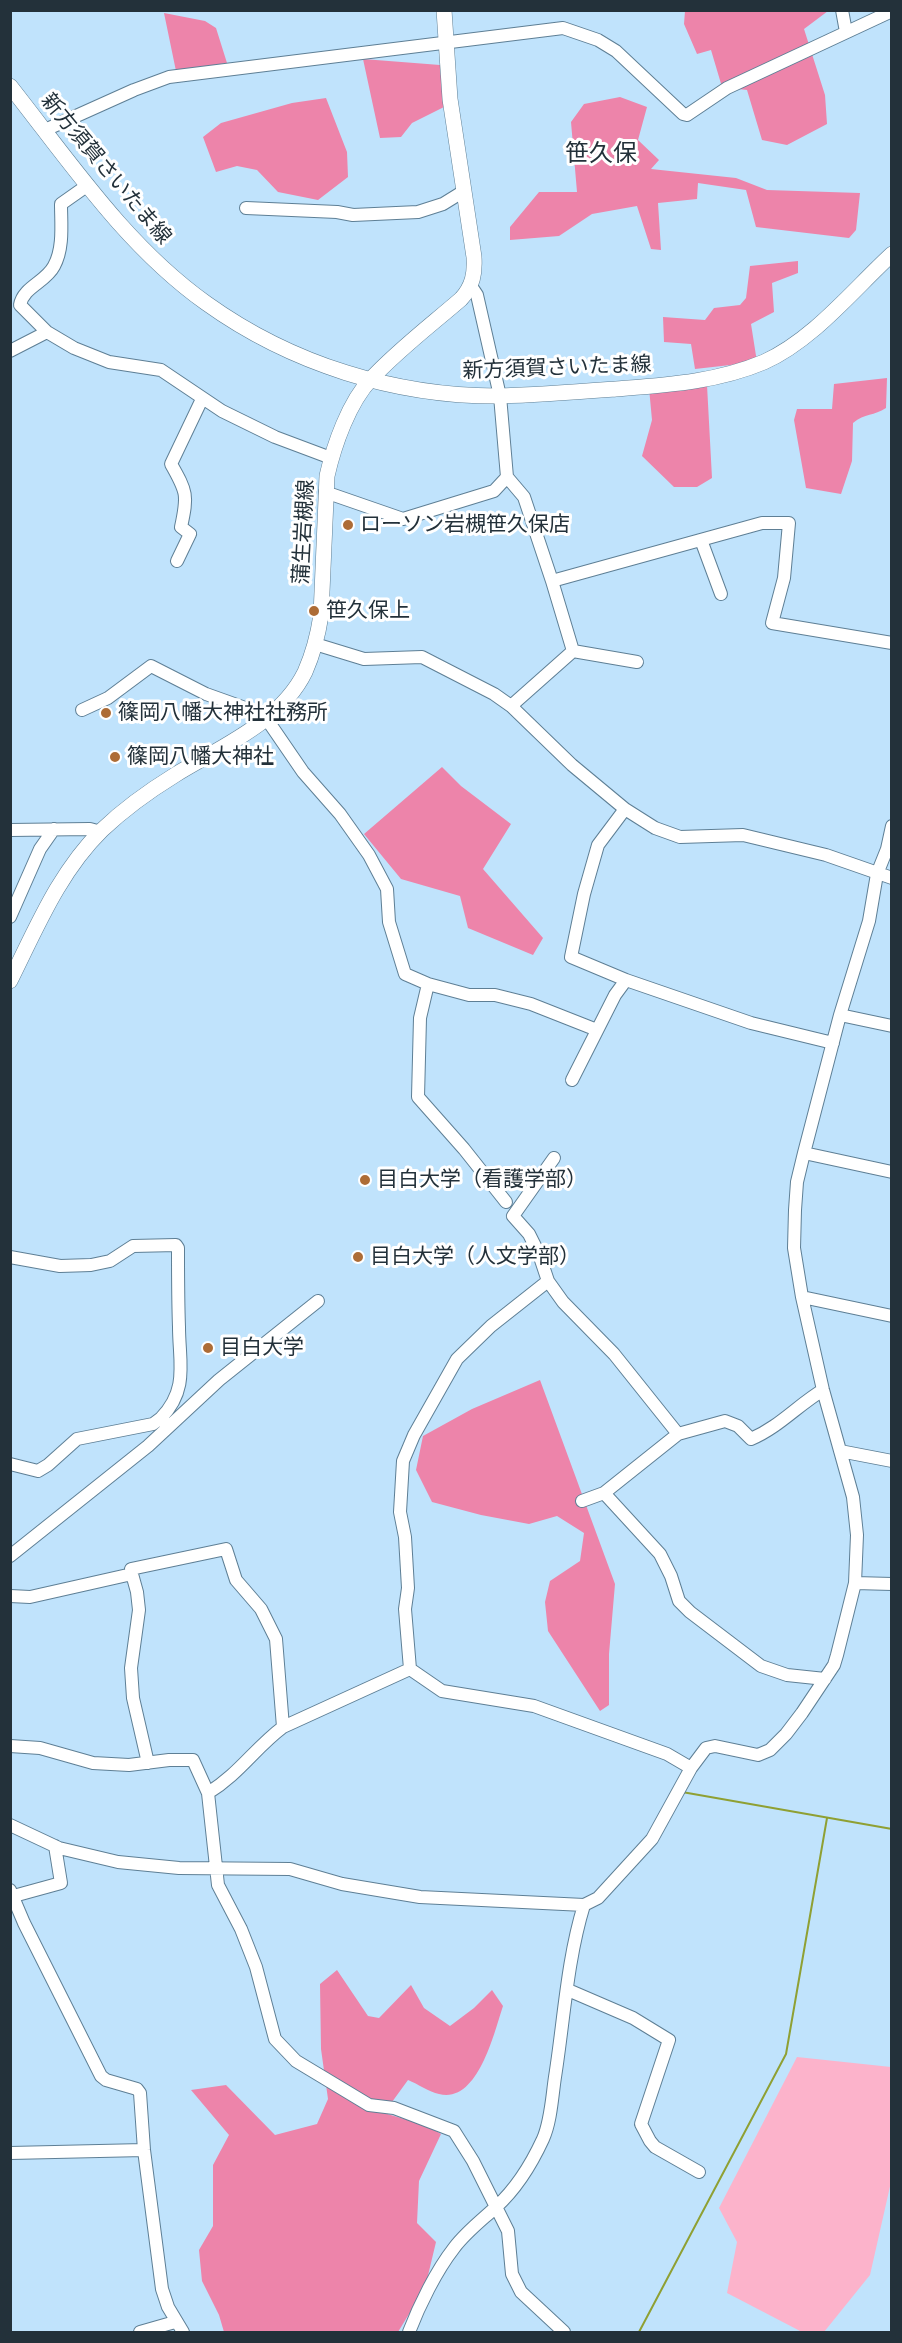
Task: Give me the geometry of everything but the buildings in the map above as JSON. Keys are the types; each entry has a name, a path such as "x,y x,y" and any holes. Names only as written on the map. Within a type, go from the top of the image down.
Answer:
{"main road":[{"path":"444,10 450,99 474,256 475,268 471,286"},
{"name":"新方須賀さいたま線","path":"10,86 140,247 183,286 207,304 280,347 370,380 424,390 500,396 669,384 722,376 766,361 801,339 891,254"},
{"name":"蒲生岩槻線","path":"10,981 63,879 100,832 150,791 249,731 266,718 297,685 315,644 321,615 325,492 331,458 343,426 370,380 461,299 471,286"}],"street":[{"path":"842,10 846,32"},
{"path":"45,130 170,76 563,28 580,33 616,51 683,114 687,115 727,88 891,11"},
{"path":"88,185 61,204 61,239 54,267 21,298 20,305 47,332 74,348 109,362 161,370 202,399 276,437 331,458"},
{"path":"246,208 337,212 353,215 418,212 443,204 464,191"},
{"path":"471,286 477,295 500,396 507,477 524,497 573,651"},
{"path":"10,351 47,332"},
{"path":"177,561 190,534 181,527 187,500 183,485 171,464 202,399"},
{"path":"325,492 403,519 494,491 507,477"},
{"path":"552,581 762,523 789,523 784,578 772,623 891,643"},
{"path":"701,540 721,594"},
{"path":"315,644 363,659 422,657 494,694 511,706 555,750 625,809 655,828 680,837 743,835 826,855 891,878"},
{"path":"573,651 637,662"},
{"path":"511,706 573,651"},
{"path":"82,710 108,698 151,666 206,694 262,714 303,772 340,814 369,855 387,889 389,922 405,974 428,984 469,995 495,995 531,1004 597,1030"},
{"path":"625,809 598,845 584,894 571,957 626,980 751,1023 833,1043"},
{"path":"10,1825 55,1846 118,1862 162,1868 290,1869 342,1884 420,1897 585,1905 598,1898 652,1839 691,1768 706,1748 715,1746 758,1755 770,1750 786,1734 825,1679 837,1655 855,1583 857,1535 853,1497 823,1390 802,1297 794,1248 797,1182 840,1015 869,921 878,874 887,849 891,826"},
{"path":"10,917 40,849 54,829"},
{"path":"10,830 90,829 100,832"},
{"path":"572,1080 615,995 626,980"},
{"path":"428,984 420,1018 418,1097 464,1149 506,1202"},
{"path":"840,1015 891,1026"},
{"path":"804,1153 891,1172"},
{"path":"554,1158 513,1216 529,1234 548,1281 582,1324 614,1354 678,1434"},
{"path":"10,1257 60,1266 91,1265 110,1262 133,1246 176,1245 178,1248 182,1369 180,1384 165,1423"},
{"path":"410,1669 405,1609 408,1588 405,1537 400,1512 403,1461 414,1436 457,1359 491,1326 548,1281"},
{"path":"802,1297 891,1316"},
{"path":"10,1556 165,1423 318,1301"},
{"path":"582,1502 604,1493 678,1434 725,1420 738,1426 751,1439 783,1421 801,1403 823,1390"},
{"path":"10,1464 38,1471 77,1439 165,1423"},
{"path":"840,1451 891,1461"},
{"path":"604,1493 660,1554 671,1575 680,1601 690,1612 761,1666 787,1675 825,1679"},
{"path":"148,1763 133,1698 131,1668 139,1610 131,1569 226,1549 236,1580 261,1609 276,1639 283,1726"},
{"path":"10,1596 30,1597 132,1574"},
{"path":"855,1583 891,1584"},
{"path":"208,1793 227,1781 283,1726 410,1669"},
{"path":"410,1669 442,1691 534,1706 667,1754 691,1768"},
{"path":"10,1746 40,1748 93,1763 129,1765 193,1761 208,1793 218,1885 241,1929 256,1967 275,2039 296,2061 369,2105 394,2108 459,2136 508,2231 512,2274 521,2292 564,2332"},
{"path":"55,1846 61,1883 11,1895 101,2076 106,2080 137,2089 140,2093 144,2150 162,2289 175,2322 183,2332"},
{"path":"409,2332 417,2310 454,2248 479,2221 496,2207 524,2175 544,2137 580,1920 585,1905"},
{"path":"568,1990 633,2018 669,2040 641,2124 655,2147 699,2172"},
{"path":"10,2153 144,2150"},
{"path":"140,2332 175,2322"}],"shaded area":[{"path":"685,11 828,11 804,29 825,95 827,124 787,145 762,140 747,90 722,87 711,50 697,54 684,24"},
{"path":"164,13 205,21 216,28 227,63 176,71"},
{"path":"363,59 440,65 444,107 412,123 401,137 380,138"},
{"path":"620,97 647,107 638,140 659,160 651,169 736,178 767,190 860,193 856,230 849,238 756,227 746,190 698,183 697,199 658,203 661,250 651,249 637,206 592,214 559,236 510,240 510,227 539,192 577,192 571,122 584,104"},
{"path":"326,98 347,152 348,177 318,200 278,192 257,170 237,166 216,172 203,137 221,123 292,103"},
{"path":"798,261 798,273 772,283 774,312 751,324 757,362 695,369 691,344 664,342 663,317 705,320 714,308 740,305 746,298 750,266"},
{"path":"887,378 886,408 853,423 852,461 841,494 806,488 794,420 797,409 832,409 834,384"},
{"path":"707,385 712,478 697,487 674,487 642,456 652,420 649,388"},
{"path":"442,767 461,786 511,824 483,869 543,938 533,955 468,928 460,896 401,879 364,834"},
{"path":"540,1380 615,1584 609,1654 609,1705 600,1711 548,1631 545,1602 550,1581 580,1561 584,1533 557,1516 529,1524 481,1515 432,1502 416,1470 423,1436 472,1409"},
{"path":"337,1970 368,2016 379,2018 411,1985 424,2008 450,2026 474,2008 492,1990 503,2006 482,2064 474,2078 464,2088 453,2094 439,2094 408,2080 384,2113 428,2126 441,2134 419,2181 417,2223 436,2242 425,2288 398,2332 224,2332 219,2315 202,2281 199,2250 213,2226 213,2165 229,2135 191,2090 226,2085 275,2135 317,2124 328,2099 321,2049 320,1984"},
{"path":"797,2057 891,2067 891,2182 870,2275 824,2332 802,2332 727,2293 737,2242 719,2208"}],"waterway":[{"path":"682,1792 892,1829"},
{"path":"639,2332 786,2054 827,1818"}],"place":[{"name":"ローソン岩槻笹久保店","path":"348,525"},
{"name":"笹久保上","path":"314,611"},
{"name":"篠岡八幡大神社社務所","path":"106,713"},
{"name":"篠岡八幡大神社","path":"115,757"},
{"name":"目白大学（看護学部）","path":"365,1180"},
{"name":"目白大学（人文学部）","path":"358,1257"},
{"name":"目白大学","path":"208,1348"}],"district":[{"name":"笹久保","path":"601,154"}]}
